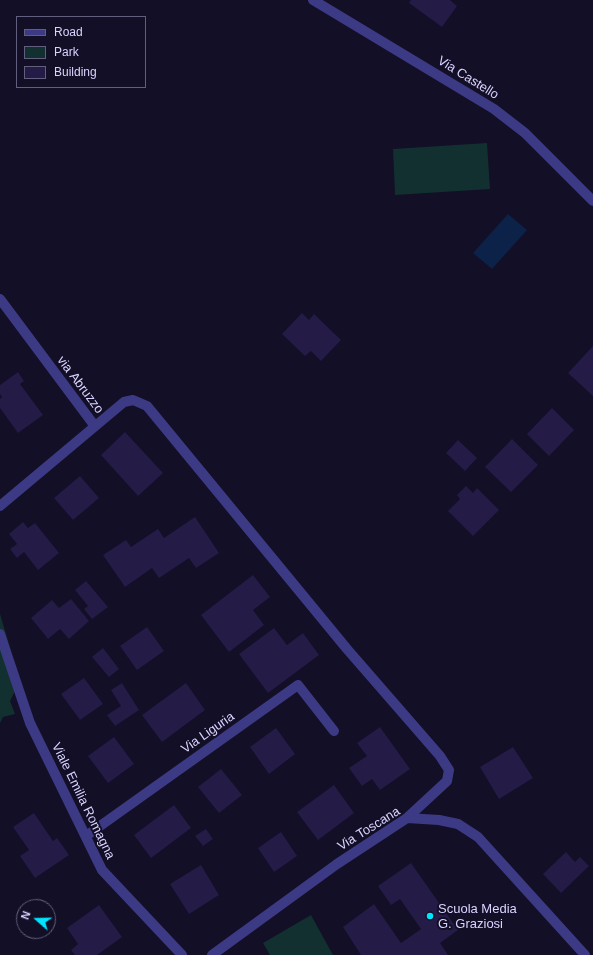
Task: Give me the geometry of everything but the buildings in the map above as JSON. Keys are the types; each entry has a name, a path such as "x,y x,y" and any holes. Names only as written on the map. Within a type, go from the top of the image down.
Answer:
{"street":[{"name":"Via Castello","path":"313,0 494,109 525,133 593,201"},
{"name":"via Abruzzo","path":"0,299 94,425 0,506"},
{"path":"94,425 124,402 133,400 147,406 347,649 440,756 449,770 447,781 407,818"},
{"name":"Viale Emilia Romagna","path":"0,634 30,722 102,870 182,955"},
{"name":"Via Liguria","path":"86,836 298,685 334,731"},
{"name":"Via Toscana","path":"212,955 337,864 407,818 439,820 458,824 478,837 585,955"}],"green space":[{"path":"487,143 490,189 395,195 393,149"},
{"path":"0,614 20,681 10,701 15,714 3,717 0,723"},
{"path":"311,915 333,955 270,955 263,943"}],"water":[{"path":"508,214 527,230 492,269 473,253"}],"place":[{"name":"Scuola Media G. Graziosi","path":"430,916"}]}
